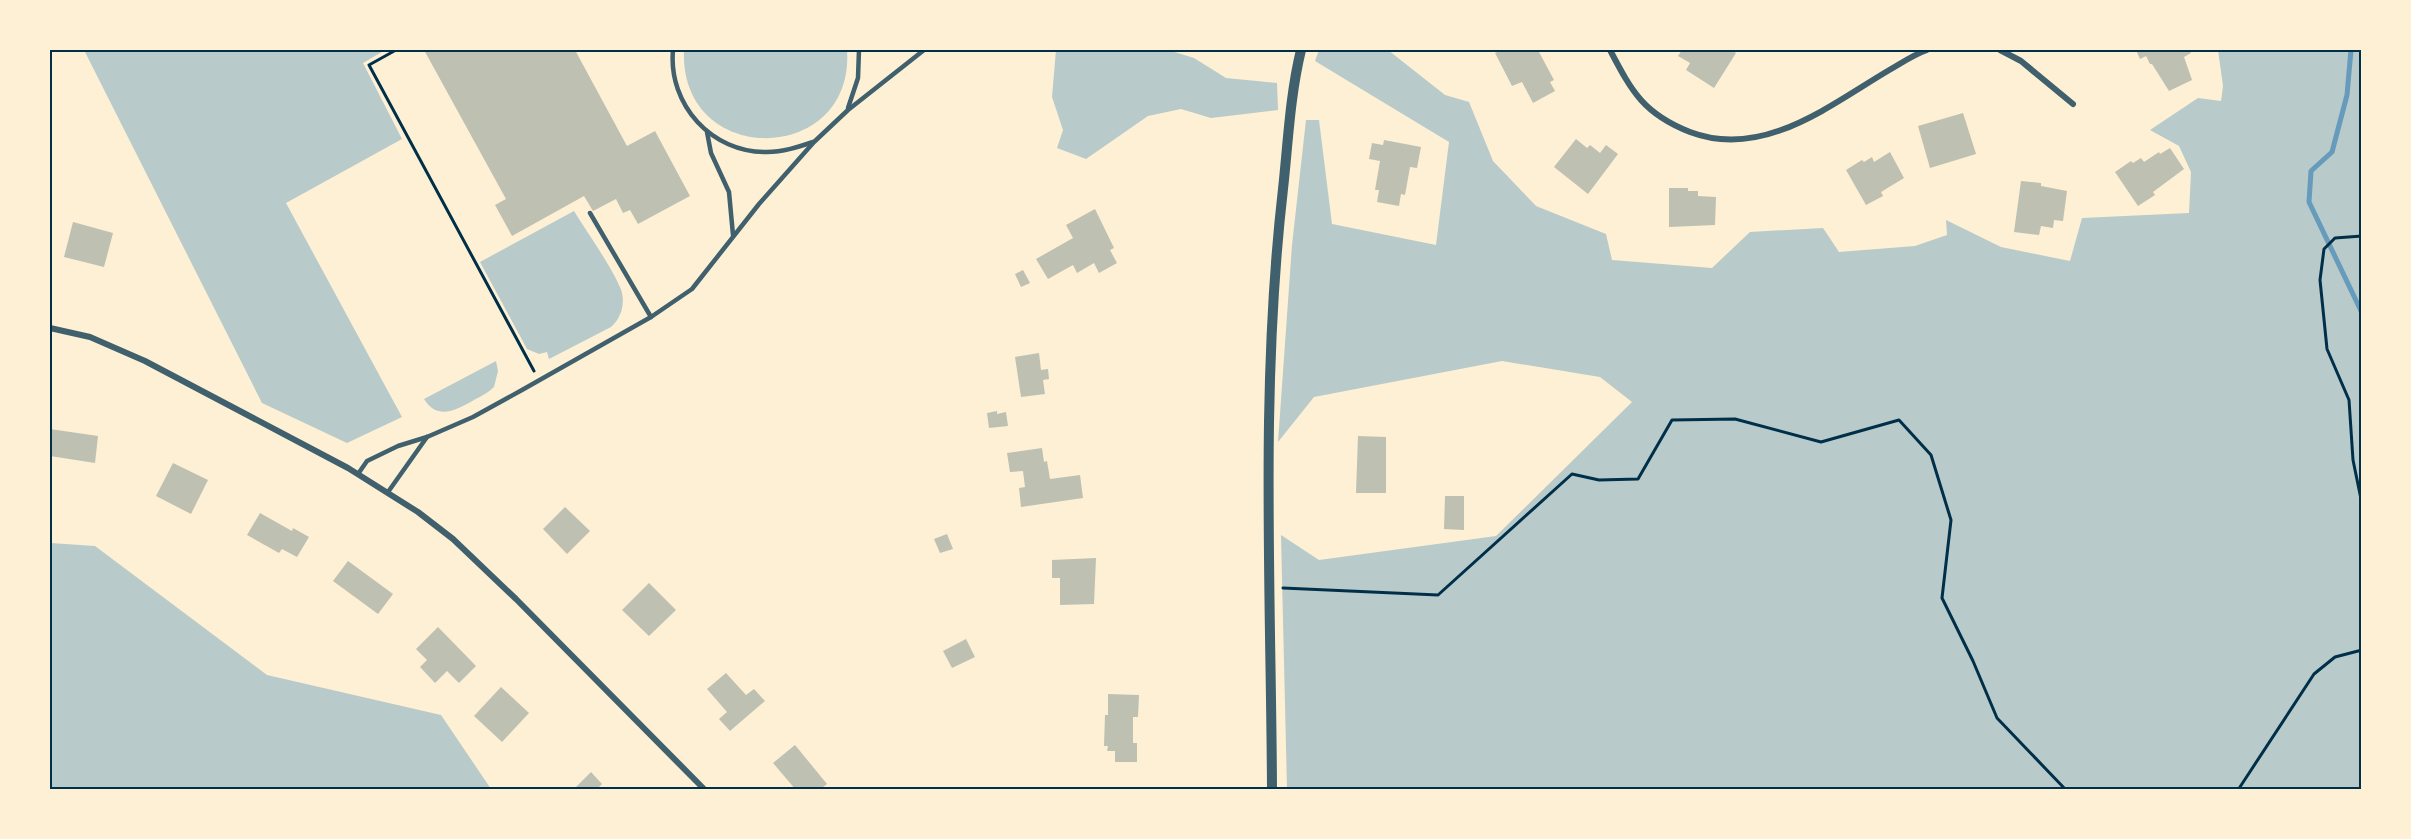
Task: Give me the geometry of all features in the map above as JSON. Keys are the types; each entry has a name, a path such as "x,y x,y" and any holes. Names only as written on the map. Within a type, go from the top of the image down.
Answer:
{"street":[{"path":"1272,789 1270,347 1273,287 1292,107 1301,50"},
{"path":"1610,50 1637,97 1661,118 1702,136 1738,140 1757,138 1798,124 1927,50"},
{"path":"2000,50 2021,61 2073,104"},
{"path":"50,328 90,337 124,351 358,474 430,520 475,559 705,789"}],"lane":[{"path":"673,50 672,67 679,94 691,114 707,132 726,144 758,152 790,150 814,142"},
{"path":"848,110 858,78 860,50"},
{"path":"358,474 368,461 398,446 427,437 472,417 651,317 692,289 713,265 733,235 814,142 848,110 924,50"},
{"path":"707,132 711,153 729,192 733,235"},
{"path":"590,213 651,317"},
{"path":"388,492 427,437"}],"path":[{"path":"396,50 369,65 539,381"},
{"path":"2361,236 2335,238 2324,249 2320,280 2327,349 2349,400 2353,460 2361,504"},
{"path":"1271,587 1438,595 1572,474 1599,480 1638,479 1672,420 1735,419 1821,442 1899,420 1931,455 1951,520 1942,598 1973,661 1997,718 2066,789"},
{"path":"2238,789 2314,674 2335,657 2361,650"}],"shaded area":[{"path":"84,50 385,50 363,63 402,139 286,203 402,417 347,443 262,403"},
{"path":"684,50 847,50 842,88 824,116 798,132 767,138 735,133 708,117 690,89"},
{"path":"1056,50 1168,50 1194,58 1226,78 1277,83 1278,110 1211,118 1181,109 1148,116 1086,159 1057,148 1063,130 1052,97"},
{"path":"1319,50 1388,50 1445,95 1469,102 1493,161 1536,206 1606,234 1612,260 1712,268 1750,232 1823,228 1839,252 1915,246 1947,235 1946,220 2001,247 2070,261 2082,218 2189,213 2191,172 2179,146 2150,130 2198,98 2221,101 2223,86 2218,50 2361,50 2361,789 1287,789 1281,535 1319,560 1496,536 1632,402 1600,377 1502,361 1314,397 1278,442 1292,245 1306,120 1319,120 1332,224 1436,245 1449,142 1315,61"},
{"path":"574,211 619,285 623,298 622,307 617,320 611,327 549,359 547,352 539,354 527,349 480,262"},
{"path":"496,361 498,371 494,387 467,404 448,412 441,412 429,406 424,399"},
{"path":"50,543 95,546 267,675 441,715 491,789 50,789"}],"building":[{"path":"424,50 575,50 627,146 655,131 690,196 638,224 630,210 623,213 616,199 593,211 584,196 512,236 495,205 506,199"},
{"path":"1502,50 1545,50 1539,52 1554,80 1550,82 1555,91 1533,103 1522,82 1512,86 1495,53"},
{"path":"1682,50 1731,50 1736,53 1714,88 1686,70 1690,63 1678,56"},
{"path":"2136,50 2189,50 2191,53 2184,57 2192,80 2169,91 2146,56 2140,59"},
{"path":"1963,113 1976,154 1930,168 1918,126"},
{"path":"1576,139 1587,148 1590,145 1600,153 1606,145 1618,154 1588,194 1554,167"},
{"path":"1384,140 1421,147 1417,168 1410,167 1405,195 1401,194 1399,206 1377,202 1379,190 1375,190 1380,161 1369,159 1372,143 1383,145"},
{"path":"2170,148 2184,169 2153,192 2155,195 2138,206 2115,172 2131,161 2133,163 2141,158 2144,162"},
{"path":"1890,152 1904,178 1881,192 1883,196 1866,205 1846,170 1872,157 1874,162"},
{"path":"2021,181 2041,183 2041,186 2067,191 2063,221 2054,220 2053,228 2041,226 2039,235 2014,232"},
{"path":"1669,188 1688,188 1688,191 1698,191 1698,196 1716,197 1715,225 1669,227"},
{"path":"1095,209 1114,248 1110,250 1117,263 1099,273 1094,263 1077,273 1073,265 1048,279 1036,259 1073,238 1066,225"},
{"path":"73,222 113,233 104,267 64,257"},
{"path":"1023,270 1030,283 1021,287 1015,274"},
{"path":"1039,353 1041,370 1048,369 1049,379 1043,380 1045,394 1021,397 1015,357"},
{"path":"997,411 997,414 1006,412 1008,426 989,428 987,413"},
{"path":"50,429 98,436 95,463 50,456"},
{"path":"1358,436 1386,437 1386,493 1356,493"},
{"path":"1042,448 1050,479 1080,475 1083,498 1021,507 1019,488 1025,487 1023,471 1010,472 1007,453"},
{"path":"173,463 208,480 191,514 156,496"},
{"path":"1445,496 1464,496 1464,530 1444,529"},
{"path":"565,507 590,531 567,554 543,529"},
{"path":"260,513 292,531 293,528 309,537 297,557 282,549 279,553 247,535"},
{"path":"947,534 953,549 940,553 934,539"},
{"path":"1096,558 1094,604 1060,605 1060,578 1052,578 1052,560"},
{"path":"348,561 393,594 378,614 333,581"},
{"path":"649,583 676,610 649,636 622,610"},
{"path":"438,627 476,666 459,683 447,671 435,683 420,667 427,660 416,649"},
{"path":"966,639 975,657 952,668 943,651"},
{"path":"726,673 746,695 754,689 765,701 730,731 719,719 727,712 707,689"},
{"path":"501,687 529,713 502,742 474,716"},
{"path":"1108,694 1139,695 1138,717 1133,717 1133,743 1137,743 1137,762 1115,762 1115,751 1107,751 1108,746 1104,746"},
{"path":"795,745 827,784 819,790 796,790 773,763"},
{"path":"591,772 602,784 596,790 573,790"}],"waterway":[{"path":"2351,50 2347,95 2332,152 2311,171 2309,202 2362,313"}]}
